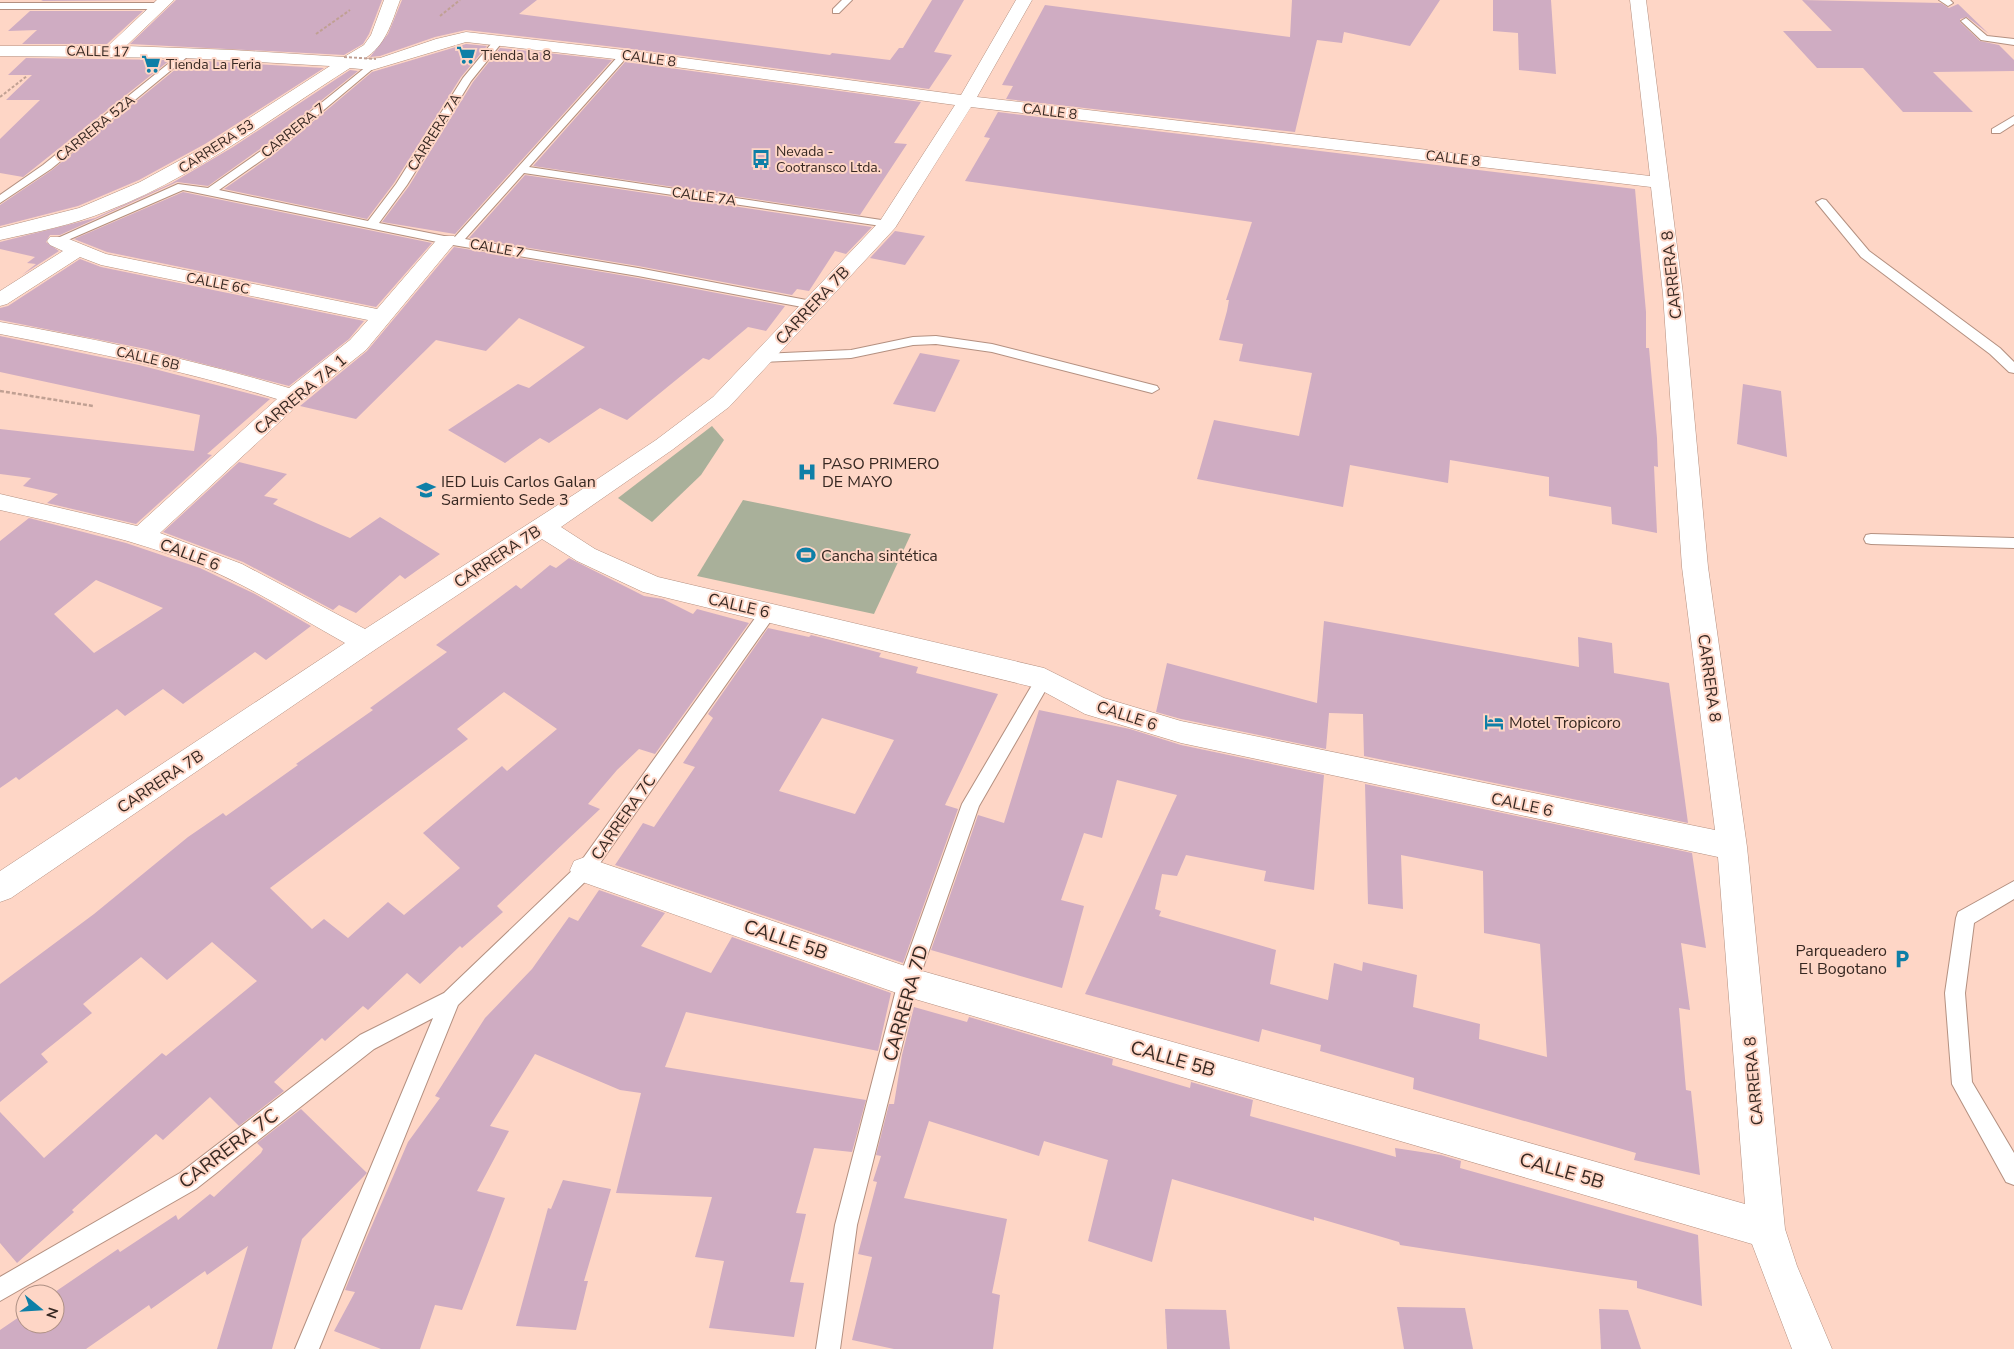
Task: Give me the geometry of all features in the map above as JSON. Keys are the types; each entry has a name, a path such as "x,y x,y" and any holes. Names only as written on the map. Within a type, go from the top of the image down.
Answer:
{"street":[{"name":"CARRERA 53","path":"0,234 76,215 112,203 166,178 345,60 370,48 379,36 392,0"},
{"name":"CARRERA 7B","path":"0,888 366,642 542,527 671,440 721,402 888,224 966,101 1024,0"},
{"name":"CARRERA 8","path":"1638,0 1673,294 1695,567 1732,847 1766,1229 1778,1267 1812,1349"},
{"path":"113,50 162,3"},
{"name":"CALLE 8","path":"374,62 384,63 441,41 466,37 499,40 966,101 1661,183"},
{"name":"CALLE 17","path":"0,51 113,50 345,60"},
{"path":"345,60 374,62"},
{"name":"CARRERA 7A 1","path":"141,536 293,397 358,345 452,240"},
{"name":"CALLE 6C","path":"57,241 101,260 382,316"},
{"path":"0,300 79,249"},
{"name":"CALLE 6B","path":"0,328 98,346 228,377 293,397"},
{"name":"CALLE 6","path":"6,510 141,536 189,551 241,575 366,642"},
{"name":"CALLE 6","path":"542,527 586,555 652,584 1044,679 1095,706 1181,732 1732,847"},
{"name":"CALLE 5B","path":"586,870 908,982 1766,1229"}],"lane":[{"path":"836,11 847,0"},
{"path":"0,6 162,3"},
{"path":"1966,21 1984,38 2014,42"},
{"name":"CARRERA 7A","path":"372,225 401,185 467,80 499,40"},
{"name":"CARRERA 52A","path":"0,200 47,167 187,53"},
{"name":"CARRERA 7A 1","path":"452,240 624,55"},
{"name":"CARRERA 7","path":"211,191 272,148 374,62"},
{"path":"1996,131 2014,119"},
{"name":"CALLE 7A","path":"520,169 888,224"},
{"path":"57,241 182,186"},
{"name":"CALLE 7","path":"182,186 372,225 813,305"},
{"path":"1822,202 1865,254 1995,351 2014,369"},
{"path":"762,358 851,354 913,342 936,340 992,348 1152,389"},
{"path":"1871,539 2014,543"},
{"name":"CARRERA 7C","path":"0,1290 188,1181 367,1042 451,999 586,870 769,611"},
{"name":"CARRERA 7D","path":"828,1349 846,1225 908,982 971,804 1044,679"},
{"path":"2014,889 1965,918 1955,993 1962,1084 2014,1174"},
{"name":"CARRERA 7C","path":"307,1349 451,999"}],"path":[{"path":"345,60 374,62"},
{"path":"0,391 93,406"}],"green space":[{"path":"712,426 724,440 701,475 652,522 618,498"},
{"name":"Cancha sintética","path":"743,500 911,534 874,614 697,576"}],"building":[{"path":"43,0 154,0 41,1"},
{"path":"176,0 382,0 369,34 363,44 344,55 130,44"},
{"path":"402,0 537,0 519,14 830,55 832,53 890,60 899,48 903,48 932,0 964,0 934,52 952,55 929,89 624,48 466,30 435,37 380,56 370,57 388,34"},
{"path":"1292,0 1440,0 1410,46 1344,32 1342,43 1317,40 1295,132 1006,99 1013,86 1002,85 1045,5 1290,37"},
{"path":"1493,0 1551,0 1556,74 1519,70 1518,33 1493,31"},
{"path":"1802,0 1941,3 1949,8 1958,4 1989,34 1967,17 1960,19 1960,22 1980,41 1999,45 2014,60 2014,71 1933,72 1973,112 1903,112 1863,68 1817,68 1783,31 1832,31"},
{"path":"30,11 143,11 107,44 22,44 37,30 8,31"},
{"path":"466,44 487,46 461,77 394,183 367,219 224,189 277,152 372,72"},
{"path":"500,48 612,60 455,234 382,222 409,186 473,82"},
{"path":"26,58 170,60 23,177 0,173 0,139 40,100 6,100 32,75 8,75"},
{"path":"187,60 324,68 205,144 139,180 78,206 0,226 0,205 52,170"},
{"path":"625,62 921,102 894,143 907,144 860,215 533,166"},
{"path":"350,70 358,71 267,144 208,186 177,182 60,235 50,235 46,242 59,251 22,275 36,264 27,263 35,257 0,249 0,242 95,218 172,183 233,147"},
{"path":"998,112 1635,189 1646,312 1646,348 1649,348 1657,438 1658,467 1654,466 1657,533 1612,524 1611,507 1549,496 1549,477 1450,460 1448,483 1350,465 1343,507 1197,479 1214,420 1299,436 1312,373 1239,361 1243,344 1219,340 1229,300 1226,300 1252,222 965,181 990,138 984,137"},
{"path":"525,175 872,227 846,254 835,251 809,291 797,289 792,295 638,266 469,238"},
{"path":"183,192 432,243 376,307 107,252 74,239"},
{"path":"895,231 925,236 905,265 870,258"},
{"path":"454,247 638,278 785,306 766,331 748,327 709,360 703,358 627,420 600,408 549,443 540,438 505,463 448,430 518,384 529,388 585,347 519,318 486,351 436,340 356,419 300,406 367,351"},
{"path":"80,259 101,267 364,321 349,339 289,386 146,349 0,320 0,308 8,306"},
{"path":"0,336 139,365 270,399 207,454 212,455 136,524 47,503 58,494 23,486 31,478 0,474 0,429 194,451 200,415 0,372"},
{"path":"920,353 960,360 935,412 893,404"},
{"path":"1743,384 1781,391 1787,457 1737,444"},
{"path":"239,462 287,474 264,496 278,499 273,504 350,538 380,517 440,554 405,579 400,575 356,613 339,605 333,610 243,562 163,532"},
{"path":"29,518 126,543 200,568 255,594 311,626 266,660 255,652 183,704 163,689 125,716 117,709 19,780 16,777 0,788 0,541","holes":["96,580 163,608 94,653 54,614"]},
{"path":"569,558 644,596 663,599 693,614 697,609 749,623 655,754 639,749 617,770 588,804 600,809 497,906 503,912 462,948 460,946 420,984 407,973 368,1010 363,1006 325,1041 322,1038 274,1082 284,1091 239,1126 210,1097 163,1140 156,1134 17,1263 0,1243 0,1112 44,1158 162,1053 166,1056 257,981 212,942 167,980 141,957 83,1004 92,1013 41,1054 48,1062 0,1102 0,984 94,914 188,837 223,813 226,816 373,710 370,708 447,652 436,645 516,585 521,589 550,565 556,568","holes":["504,692 557,729 507,771 502,766 423,833 460,868 404,915 388,902 348,938 324,919 312,929 270,888 468,739 457,729"]},
{"name":"Motel Tropicoro","path":"1324,621 1579,667 1578,637 1612,643 1614,673 1669,683 1688,823 1364,756 1363,714 1329,713 1326,749 1181,719 1156,712 1167,663 1317,703"},
{"path":"768,628 809,637 811,635 881,653 879,657 918,667 916,673 998,694 945,805 958,809 903,963 615,865 643,823 654,827 695,767 683,763 713,718 708,714","holes":["822,718 894,740 855,814 779,791"]},
{"path":"1039,710 1130,729 1181,745 1324,775 1314,890 1264,881 1266,871 1186,855 1177,876 1162,874 1155,909 1161,911 1159,916 1276,950 1270,984 1328,1000 1334,963 1362,971 1363,962 1417,975 1413,1007 1480,1024 1479,1039 1547,1057 1540,944 1484,933 1483,871 1401,855 1403,909 1368,904 1365,784 1692,853 1706,948 1681,943 1690,1010 1679,1008 1686,1090 1691,1091 1700,1175 1634,1160 1636,1153 1413,1089 1414,1078 1320,1051 1321,1045 1262,1029 1259,1042 1085,994 1177,795 1117,780 1102,838 1084,833 1061,900 1084,906 1062,988 931,950 978,815 1004,823"},
{"path":"599,890 665,913 641,946 711,973 732,937 891,993 878,1051 686,1012 665,1067 866,1100 852,1152 814,1148 796,1213 806,1214 790,1282 804,1283 794,1337 709,1328 724,1261 695,1257 712,1197 616,1193 641,1093 620,1090 535,1054 490,1126 509,1131 477,1191 505,1198 462,1310 435,1305 420,1349 381,1349 334,1331 355,1292 345,1290 363,1246 408,1142 440,1098 435,1096 485,1018 532,969 569,917 578,921"},
{"path":"914,1007 967,1022 969,1017 1113,1059 1112,1065 1190,1088 1191,1082 1253,1100 1250,1116 1396,1157 1395,1148 1441,1155 1461,1161 1460,1168 1698,1235 1702,1306 1637,1288 1637,1281 1400,1245 1399,1242 1314,1217 1314,1221 1172,1179 1152,1262 1088,1241 1108,1160 1044,1141 1039,1156 929,1121 904,1198 1007,1219 992,1293 1000,1295 993,1349 894,1349 852,1340 872,1257 858,1254 877,1182 873,1181 881,1156 876,1155 889,1104 894,1104 902,1055"},
{"path":"301,1109 367,1173 302,1239 272,1349 217,1349 248,1246 207,1275 205,1271 151,1309 149,1305 86,1349 0,1349 0,1330 15,1320 15,1334 65,1334 65,1285 118,1249 120,1252 176,1215 178,1220 210,1194 214,1197 261,1153 263,1149 257,1143"},
{"path":"563,1180 611,1189 584,1281 588,1281 576,1330 516,1326 548,1208 551,1209"},
{"path":"1397,1307 1465,1308 1473,1349 1404,1349"},
{"path":"1165,1309 1226,1310 1230,1349 1167,1349"},
{"path":"1599,1309 1628,1310 1641,1349 1601,1349"}],"place":[{"name":"Tienda la 8","path":"466,55"},
{"name":"Tienda La Feria","path":"151,64"},
{"name":"Nevada - Cootransco Ltda.","path":"761,159"},
{"name":"PASO PRIMERO DE MAYO","path":"807,472"},
{"name":"IED Luis Carlos Galan Sarmiento Sede 3","path":"426,490"},
{"name":"Cancha sintética","path":"806,555"},
{"name":"Motel Tropicoro","path":"1494,722"},
{"name":"Parqueadero El Bogotano","path":"1902,959"}]}
